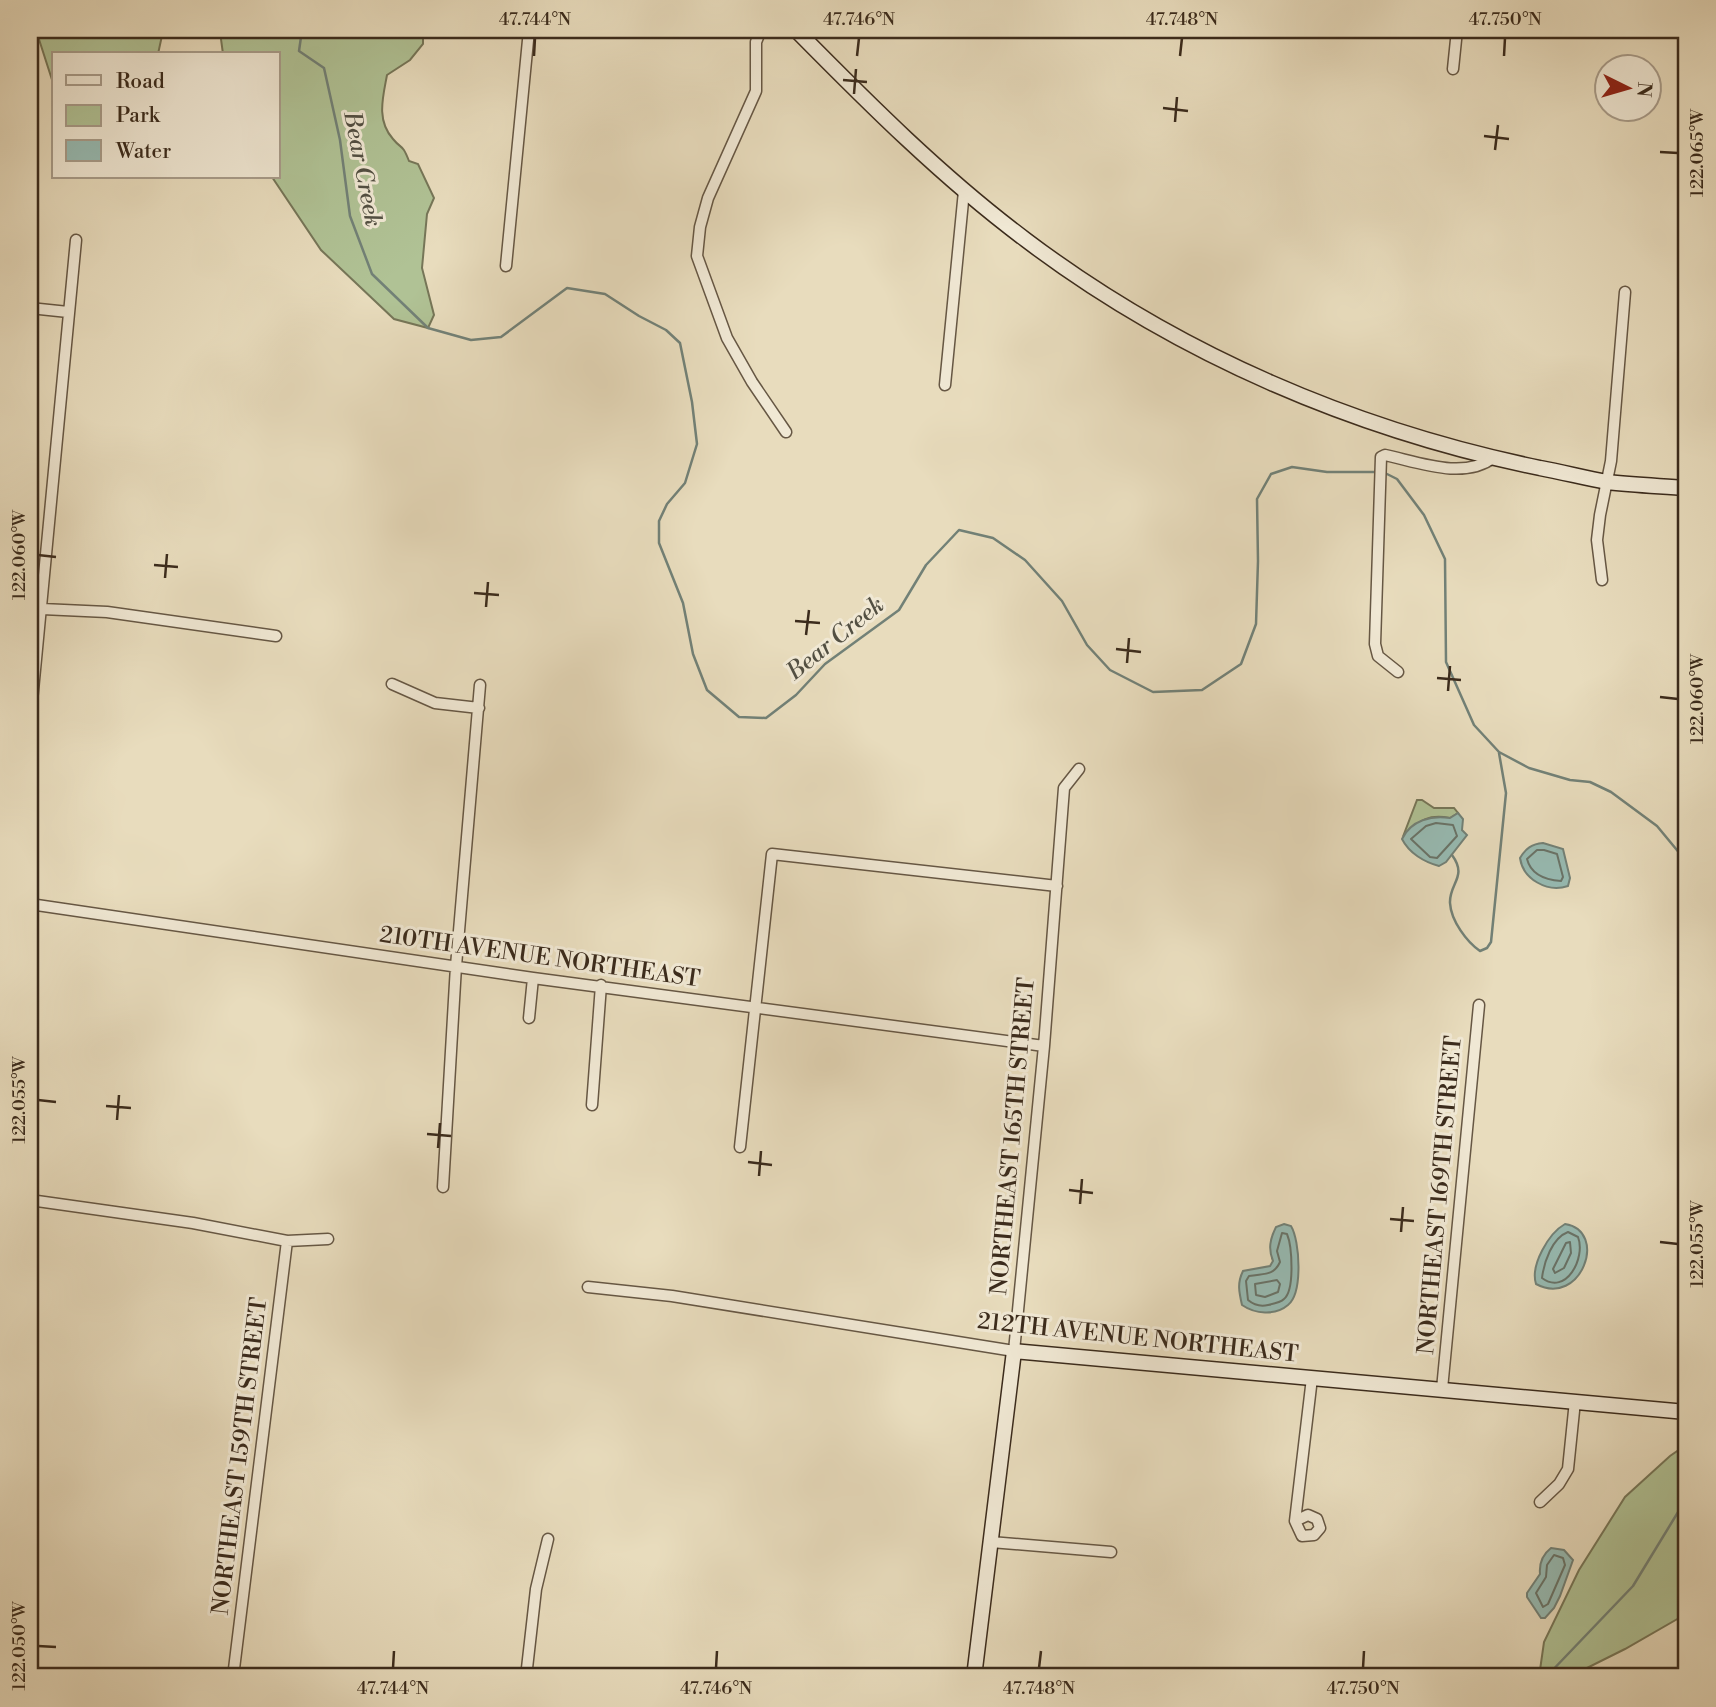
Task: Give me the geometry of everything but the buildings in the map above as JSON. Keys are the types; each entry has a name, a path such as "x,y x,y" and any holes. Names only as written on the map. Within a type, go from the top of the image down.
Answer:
{"street":[{"path":"506,266 530,30"},
{"path":"761,30 756,42 756,91 708,198 700,227 697,256 727,338 752,382 786,432"},
{"path":"796,30 922,154 964,191 1058,263 1135,314 1197,348 1321,404 1390,429 1493,458 1607,482 1686,488"},
{"path":"1453,69 1457,30"},
{"path":"945,385 964,191"},
{"path":"30,722 76,240"},
{"path":"1602,580 1597,540 1611,461 1625,292"},
{"path":"30,308 68,312"},
{"path":"1398,672 1378,656 1375,644 1381,457 1385,455 1441,467 1469,468 1483,466 1493,458"},
{"path":"42,608 107,612 276,636"},
{"path":"392,684 435,703 479,708"},
{"path":"443,1187 456,966 480,685"},
{"name":"NORTHEAST 165TH STREET","path":"974,1677 1014,1351 1044,1046 1065,788 1079,769"},
{"path":"740,1147 772,854 1058,886"},
{"name":"210TH AVENUE NORTHEAST","path":"30,904 533,978 1044,1046"},
{"path":"529,1018 533,978"},
{"path":"592,1105 601,985"},
{"name":"NORTHEAST 169TH STREET","path":"1442,1389 1479,1005"},
{"path":"30,1200 193,1223 288,1241 328,1240"},
{"name":"NORTHEAST 159TH STREET","path":"233,1677 288,1241"},
{"name":"212TH AVENUE NORTHEAST","path":"588,1287 672,1296 1014,1351 1686,1412"},
{"path":"1294,1521 1312,1378"},
{"path":"1540,1503 1559,1484 1568,1469 1574,1401"},
{"path":"526,1677 536,1589 548,1539"},
{"path":"991,1542 1111,1552"}],"green space":[{"path":"36,30 163,30 158,52 52,52 52,80"},
{"path":"215,30 423,30 423,44 410,60 387,75 382,108 388,132 403,149 409,161 418,164 434,198 427,214 422,268 434,315 428,328 394,319 321,250 273,178 280,178 280,52 223,52 221,39"},
{"path":"1417,800 1422,800 1434,808 1454,808 1458,813 1450,818 1425,819 1404,834"},
{"path":"1686,1445 1686,1614 1571,1676 1539,1677 1544,1642 1579,1570 1625,1497"}],"water":[{"path":"1458,813 1463,819 1462,830 1467,835 1446,862 1439,866 1418,856 1402,839 1416,823 1436,817 1450,818"},
{"path":"1543,843 1563,849 1570,878 1568,886 1544,886 1531,878 1522,866 1520,858 1525,852 1536,844"},
{"path":"1284,1224 1291,1226 1298,1254 1298,1279 1293,1299 1277,1311 1253,1310 1242,1305 1239,1288 1241,1275 1243,1271 1270,1266 1273,1261 1270,1248 1272,1236 1276,1227"},
{"path":"1565,1224 1578,1230 1585,1240 1587,1252 1584,1266 1577,1277 1566,1286 1552,1289 1536,1284 1536,1268 1542,1250 1553,1234"},
{"path":"1551,1548 1564,1550 1573,1560 1554,1608 1545,1618 1541,1618 1527,1593 1540,1574 1543,1556"}],"waterway":[{"name":"Bear Creek","path":"302,30 299,51 324,68 340,140 350,216 372,274 428,328 471,340 501,337 567,288 605,294 666,330 680,343 697,444 685,483 667,504 659,521 659,543 683,603 693,654 707,690 739,717 766,718 796,695 825,664 899,610 926,565 959,530 993,538 1025,560 1062,601 1087,645 1110,670 1153,692 1202,690 1241,664 1256,624 1257,499 1271,474 1292,467 1327,472 1378,472"},
{"name":"Bear Creek","path":"1385,473 1397,479 1424,515 1445,559 1446,662 1474,725 1499,752 1529,768 1570,780 1590,782 1611,792 1657,826 1686,861"},
{"path":"1452,855 1458,869 1450,896 1453,917 1460,930 1480,951 1487,948 1491,942 1506,793 1499,753"},
{"path":"1546,1677 1633,1586 1686,1499"}]}
